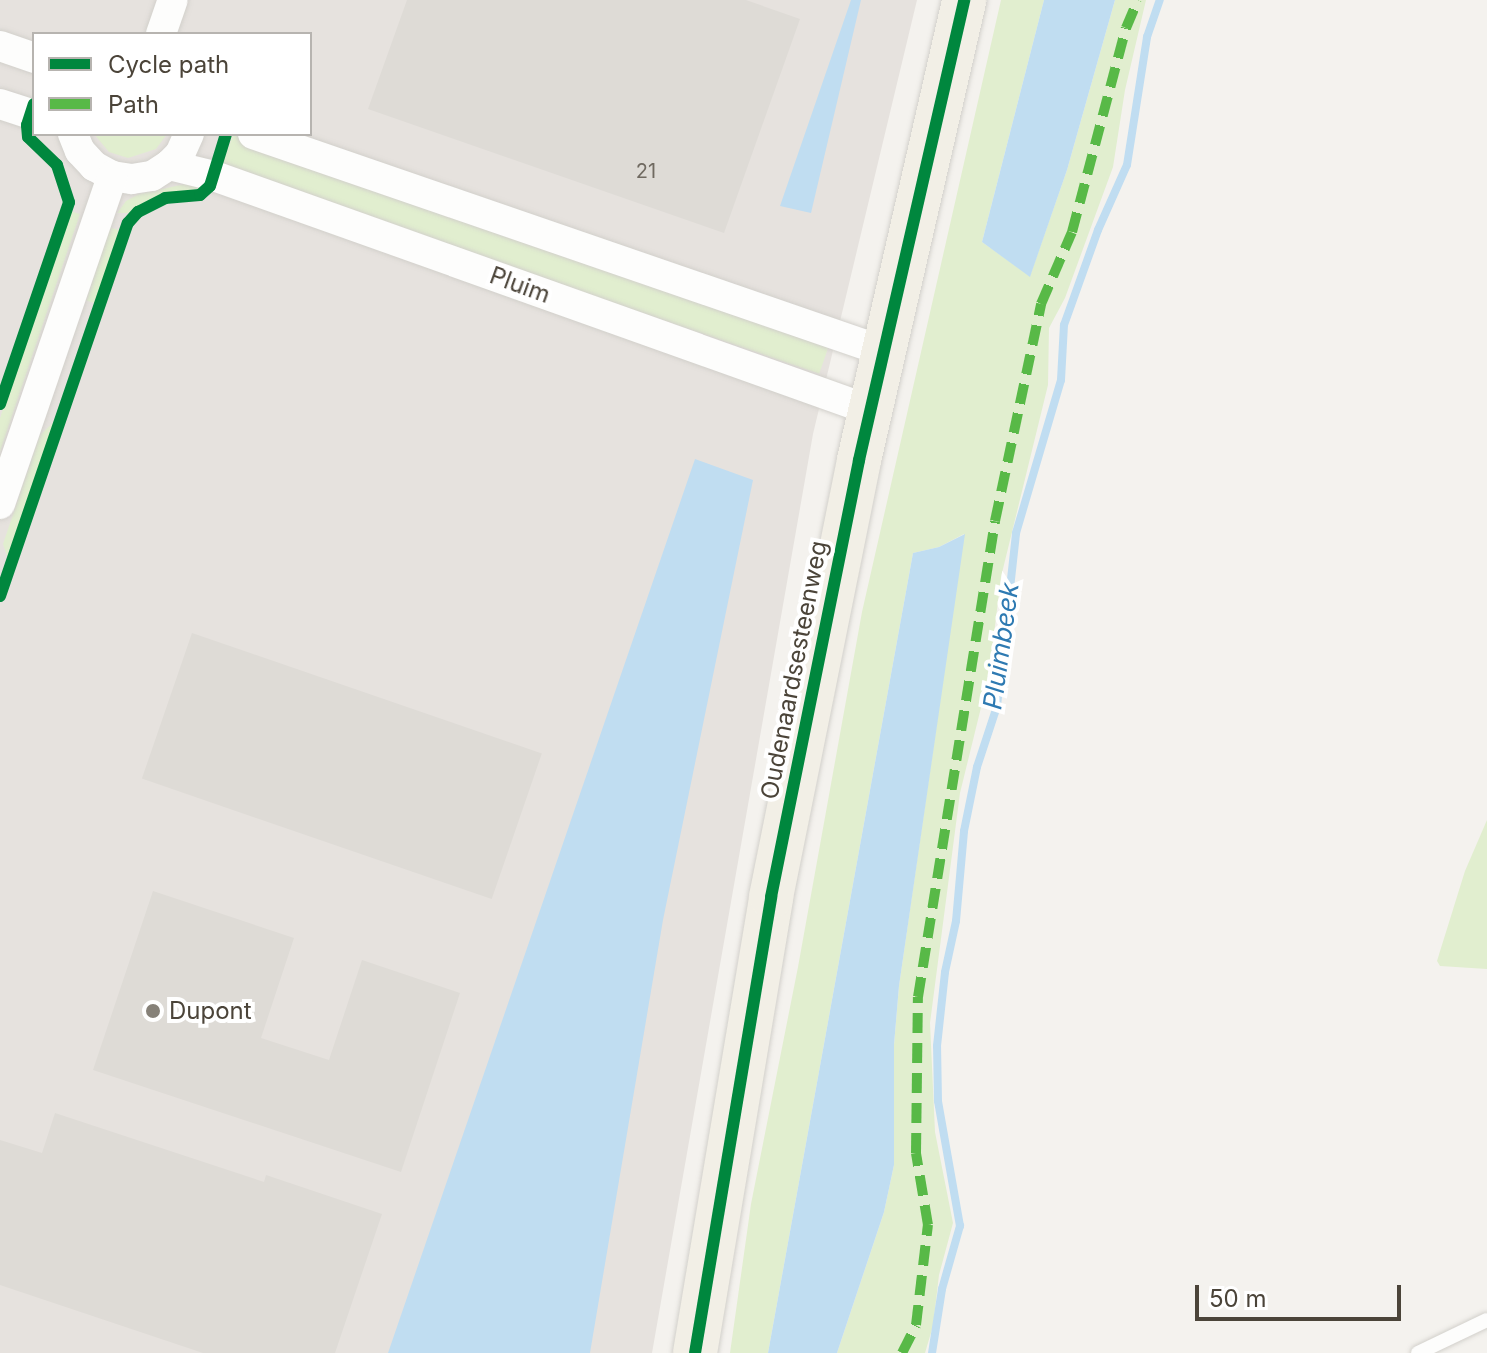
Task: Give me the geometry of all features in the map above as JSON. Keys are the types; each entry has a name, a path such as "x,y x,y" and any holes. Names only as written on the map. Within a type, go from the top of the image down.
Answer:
{"main road":[{"name":"Oudenaardsesteenweg","path":"695,1353 771,897 870,410 964,0"}],"street":[{"path":"162,32 173,0"},
{"path":"0,46 32,57"},
{"path":"0,104 32,114"},
{"path":"74,136 80,151 94,166 112,176 132,179 152,176 169,165 180,154 188,136"},
{"path":"259,136 883,351"},
{"name":"Pluim","path":"169,165 214,176 870,410"},
{"path":"0,504 112,176"}],"lane":[{"path":"1418,1353 1487,1320"}],"shaded area":[{"path":"0,0 917,0 813,434 652,1353 0,1353"}],"green space":[{"path":"1001,0 1044,0 982,242 1030,276 1067,170 1115,0 1146,0 1125,90 1113,167 1065,298 1049,328 1048,385 1001,577 989,675 960,793 930,1023 935,1132 953,1223 939,1275 933,1326 925,1353 837,1353 884,1212 894,1165 894,1045 899,986 964,534 939,547 913,553 768,1353 730,1353 751,1204 798,967 862,612"},
{"path":"96,136 166,136 156,149 128,158 109,152"},
{"path":"233,136 831,341 819,374 222,168"},
{"path":"185,184 201,187 197,191 156,197 130,213 117,213 126,201 139,194"},
{"path":"70,211 80,214 0,452 0,418"},
{"path":"109,227 119,230 96,304 86,301"},
{"path":"56,420 9,562 3,544 40,435"},
{"path":"1487,820 1487,969 1440,966 1437,961 1465,871"}],"water":[{"path":"851,0 861,0 811,213 780,206"},
{"path":"1044,0 1115,0 1067,170 1030,277 982,242"},
{"path":"695,459 753,480 663,920 590,1353 388,1353"},
{"path":"965,534 899,986 894,1045 894,1165 884,1212 837,1353 768,1353 913,553 939,547"}],"building":[{"path":"407,0 746,0 800,19 724,233 368,109"},
{"path":"192,633 542,753 492,899 142,779"},
{"path":"153,891 294,938 261,1038 329,1060 362,960 460,993 401,1172 93,1070"},
{"path":"55,1113 264,1182 266,1175 382,1214 335,1353 203,1353 0,1285 0,1140 42,1153"}],"waterway":[{"name":"Pluimbeek","path":"932,1353 942,1289 960,1226 938,1101 937,1046 945,972 956,921 964,831 977,767 997,706 1016,533 1061,380 1064,325 1098,230 1127,165 1147,37 1160,0"}],"marked path":[{"path":"902,1353 916,1325 928,1225 916,1153 918,997 995,521 1041,304 1072,232 1126,28 1138,0"}],"cycle path":[{"path":"695,1353 771,897 859,460 964,0"},
{"path":"0,404 69,202 57,165 28,137 27,125 32,110"},
{"path":"0,596 128,223 138,212 165,198 200,195 210,186 225,136"}],"place":[{"name":"Dupont","path":"153,1011"}]}
